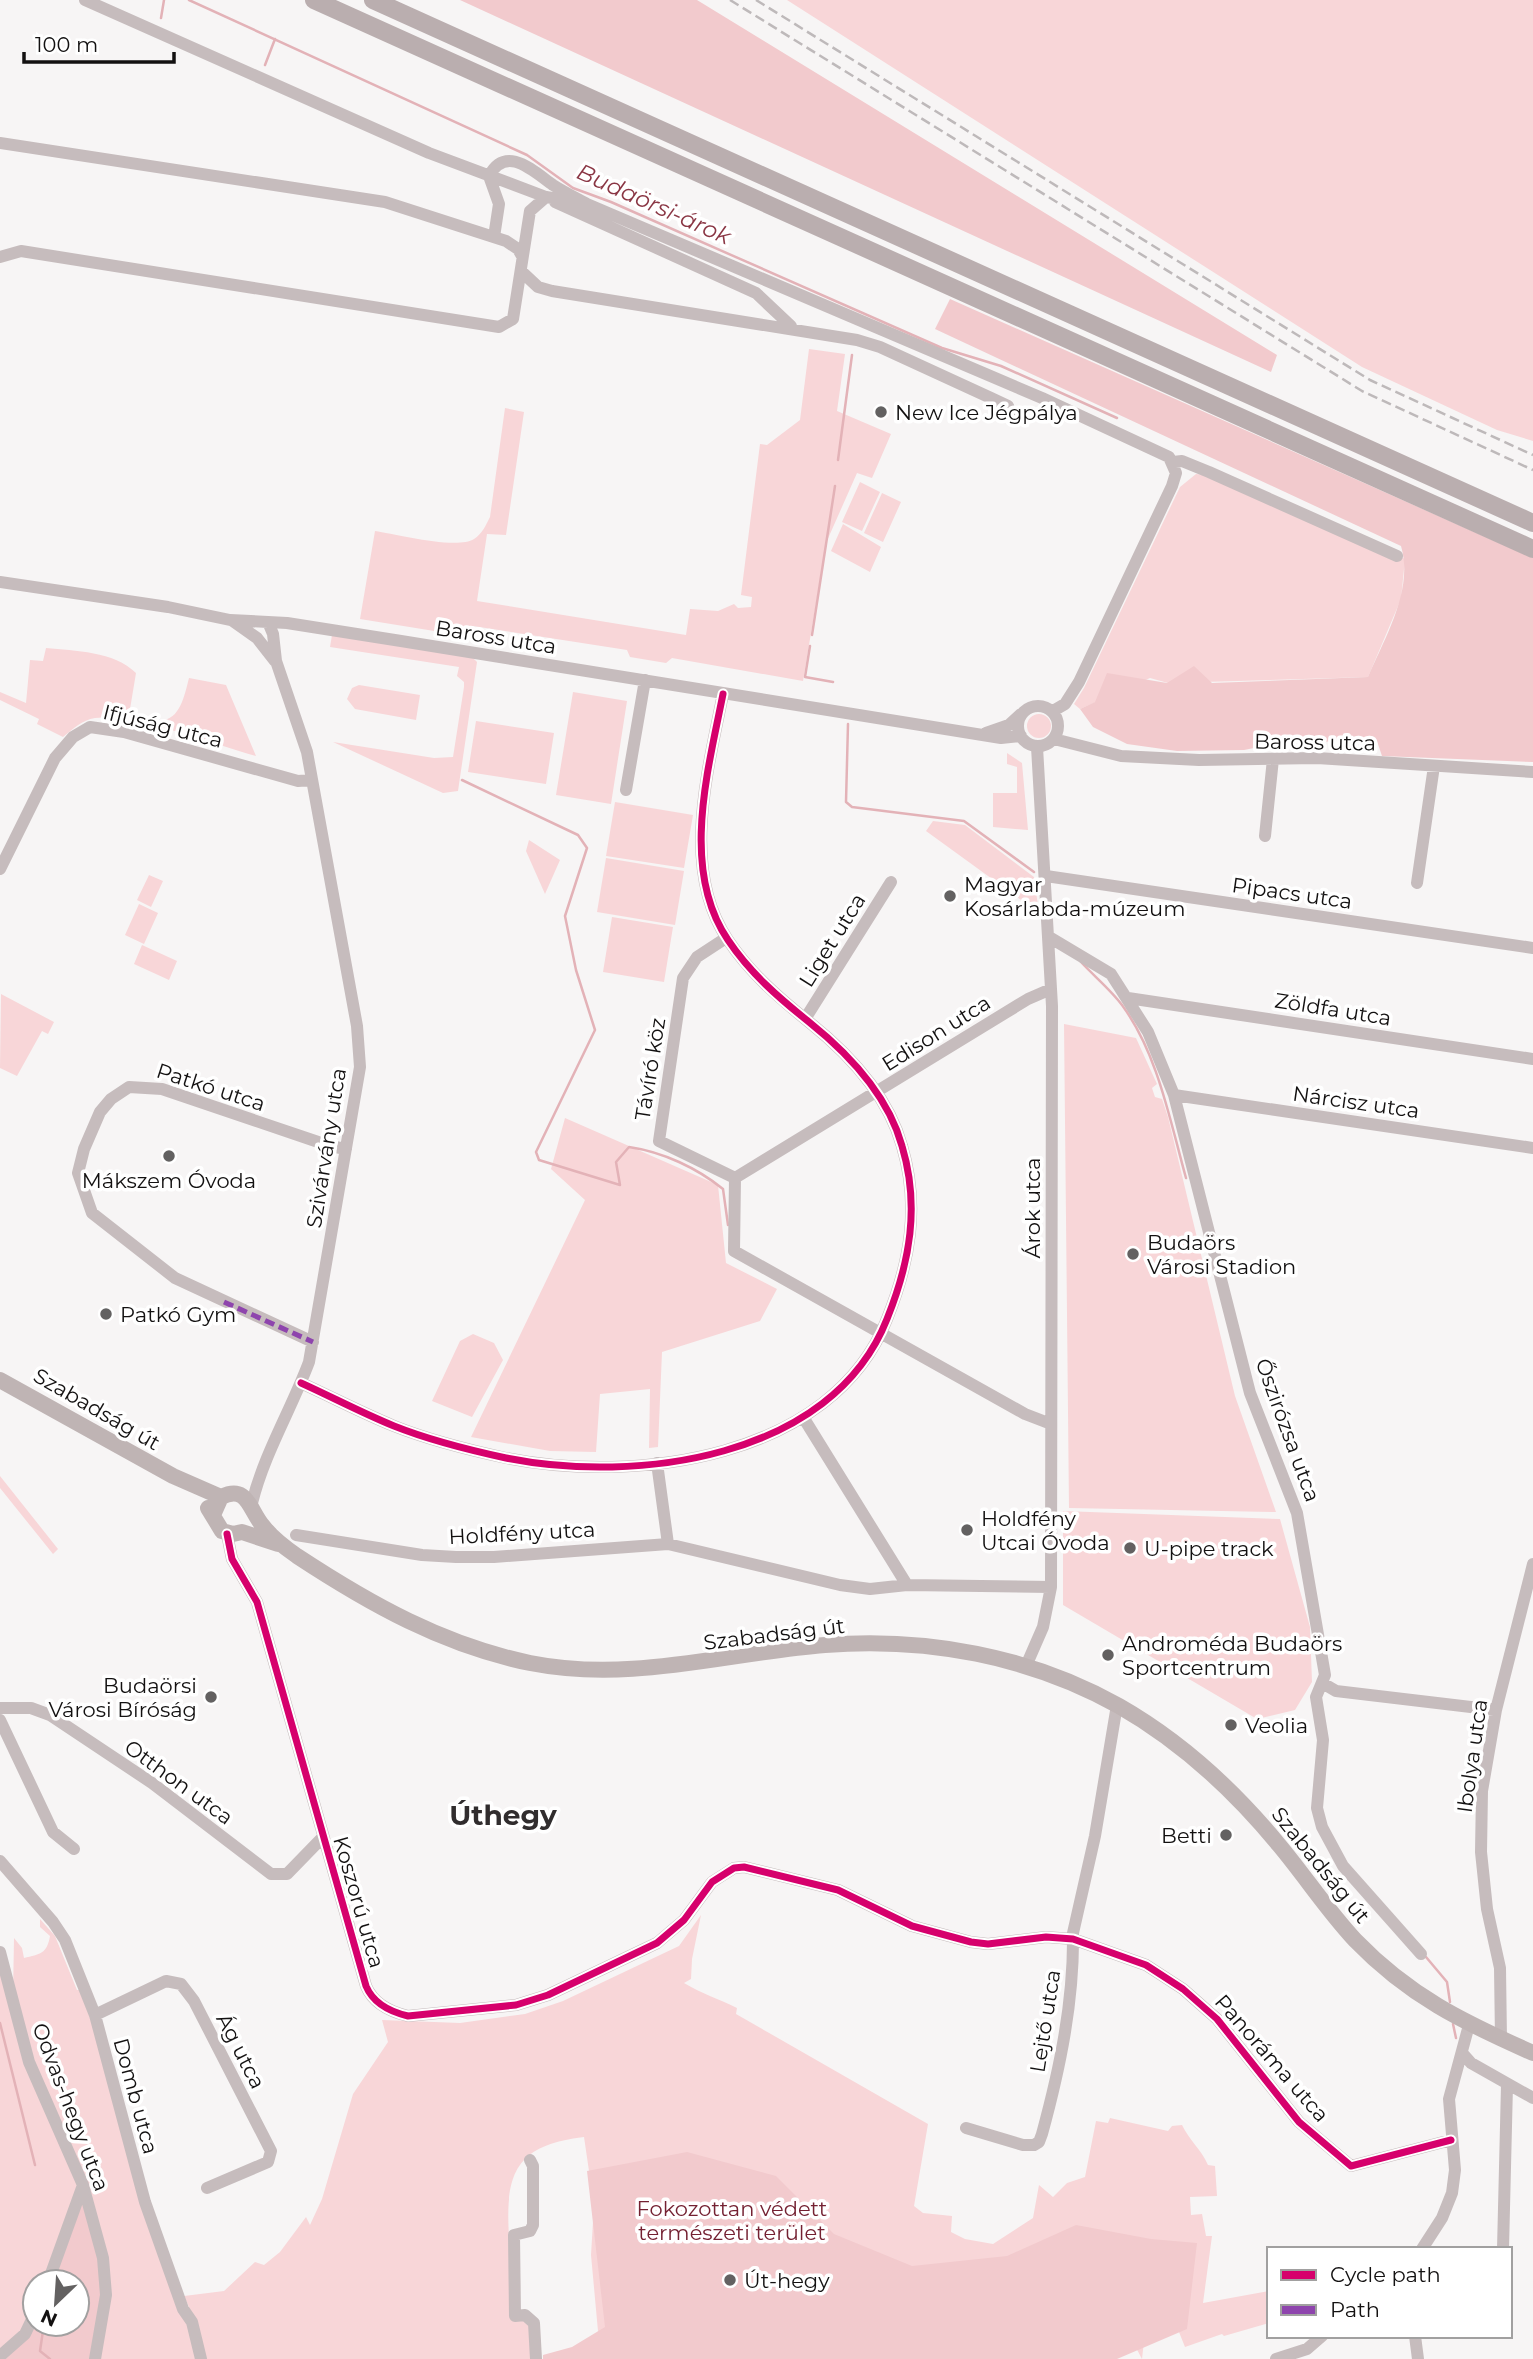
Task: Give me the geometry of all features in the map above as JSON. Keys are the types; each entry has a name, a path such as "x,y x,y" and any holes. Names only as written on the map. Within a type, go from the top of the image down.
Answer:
{"highway":[{"path":"314,0 1533,549"},
{"path":"373,0 1533,523"}],"main road":[{"name":"Szabadság út","path":"0,1380 173,1476 221,1497"},
{"name":"Szabadság út","path":"173,1476 213,1515 218,1527 283,1546"},
{"name":"Szabadság út","path":"237,1493 283,1546 369,1603 457,1643 535,1664 620,1672 681,1667 823,1645 869,1644 957,1650 1026,1666 1076,1685 1155,1728 1225,1784 1282,1848 1336,1918 1376,1960 1429,2002 1469,2025 1533,2053"},
{"path":"213,1515 221,1497 237,1493"},
{"path":"235,1533 248,1528 253,1509"}],"street":[{"path":"85,0 376,131 546,197 755,293 794,329"},
{"path":"0,143 385,202 494,237 513,245 522,256"},
{"path":"489,176 502,162 518,161 587,204 1042,398 1163,453 1173,462 1176,473 1171,486 1079,682 1065,704 1053,711"},
{"path":"489,176 499,204 494,237"},
{"path":"546,197 587,204"},
{"path":"0,257 21,251 499,327 513,319 530,211 546,197"},
{"path":"472,230 485,226 499,215"},
{"path":"522,272 538,287 794,329 880,347 1009,406 1010,412"},
{"path":"517,300 538,287"},
{"path":"1173,462 1182,461 1209,471 1397,555"},
{"name":"Baross utca","path":"0,582 168,607 230,620 268,622 1001,737 1021,736"},
{"name":"Szivárvány utca","path":"230,620 257,638 275,661"},
{"name":"Szivárvány utca","path":"253,1509 260,1470 301,1383 313,1342 360,1067 359,1046 302,731 275,661 273,634 268,622"},
{"path":"626,790 645,680"},
{"path":"301,1383 404,1430 505,1457 584,1467 657,1463 732,1450 803,1417 846,1382 883,1332 909,1254 912,1209 902,1146 863,1073 836,1044 753,973 726,938 711,903 702,864 702,814 723,694"},
{"path":"986,733 1009,725 1021,714 1038,705 1053,711 1059,726 1054,739 1037,747 1021,736 1018,729 1021,714"},
{"name":"Baross utca","path":"1059,726 1096,748"},
{"name":"Ifjúság utca","path":"0,869 55,758 73,737 90,727 124,732 299,782 312,780"},
{"name":"Baross utca","path":"1054,739 1121,756 1317,758 1533,772"},
{"name":"Árok utca","path":"1026,1666 1043,1627 1051,1587 1051,989 1037,747"},
{"path":"1265,836 1273,759"},
{"path":"1417,883 1434,766"},
{"name":"Pipacs utca","path":"1046,876 1533,948"},
{"name":"Liget utca","path":"805,1019 891,882"},
{"name":"Őszirózsa utca","path":"1049,937 1111,974 1148,1032 1174,1095 1250,1393 1297,1513 1325,1666 1324,1684 1316,1697 1322,1740 1317,1808 1322,1828 1351,1876 1421,1954"},
{"name":"Távíró köz","path":"726,938 697,957 683,978 659,1141 735,1178"},
{"name":"Edison utca","path":"735,1178 1028,999 1051,989"},
{"name":"Zöldfa utca","path":"1128,998 1533,1059"},
{"name":"Patkó utca","path":"313,1342 175,1278 151,1262 92,1213 78,1173 88,1139 106,1105 130,1087 162,1089 319,1143 346,1149"},
{"name":"Nárcisz utca","path":"1174,1095 1533,1148"},
{"path":"735,1178 734,1251 883,1332 1025,1414 1051,1424"},
{"path":"803,1417 907,1585"},
{"path":"657,1463 667,1544"},
{"name":"Szivárvány utca","path":"237,1493 260,1470"},
{"name":"Koszorú utca","path":"235,1533 232,1559 257,1602 368,1992 394,2012 408,2016 531,2001 657,1943 684,1920"},
{"name":"Holdfény utca","path":"296,1535 422,1555 468,1557 667,1544 840,1585 870,1589 907,1585 1051,1587"},
{"name":"Ibolya utca","path":"1502,2039 1500,1968 1487,1909 1481,1852 1482,1791 1496,1710 1533,1564"},
{"path":"1324,1684 1336,1691 1496,1710"},
{"name":"Lejtő utca","path":"965,2128 1023,2145 1039,2142 1057,2076 1067,2024 1076,1949 1073,1939 1117,1705"},
{"name":"Otthon utca","path":"0,1708 31,1709 50,1715 152,1783 271,1874 287,1874 322,1838"},
{"path":"0,1720 53,1832 74,1849"},
{"name":"Domb utca","path":"0,1861 53,1922 65,1940 95,2015 145,2202 183,2309 192,2322 201,2359"},
{"name":"Panoráma utca","path":"684,1920 712,1882 734,1868 744,1867 838,1890 912,1926 971,1942 988,1944 1046,1937 1073,1939 1146,1965 1183,1989 1233,2036 1299,2122 1346,2163 1351,2165 1451,2140"},
{"name":"Odvas-hegy utca","path":"1,1961 29,2062 83,2185 106,2278 104,2309 95,2359"},
{"name":"Ág utca","path":"95,2015 166,1981 181,1984 194,2001 271,2151 268,2162 206,2188"},
{"path":"1423,2247 1442,2218 1452,2193 1455,2170 1449,2099 1469,2025"},
{"path":"1463,2054 1471,2063 1533,2098"},
{"path":"1503,2247 1507,2085"},
{"path":"530,2160 533,2166 533,2225 530,2231 514,2235 512,2252 515,2316 525,2315 534,2323 536,2359"},
{"path":"53,2268 83,2185"},
{"path":"0,2356 21,2338"},
{"path":"1276,2359 1308,2354 1320,2338"},
{"path":"1415,2338 1418,2359"}],"green space":[{"path":"460,0 697,0 1277,355 1271,372"},
{"path":"787,0 1533,0 1533,441 1497,430 1362,367"},
{"path":"950,299 1533,558 1533,762 1382,756 1377,741 1285,742 1244,750 1177,751 1127,744 1093,727 1080,709 1095,702 1107,673 1167,683 1194,666 1212,683 1368,677 1401,596 1404,563 1401,546 935,329"},
{"path":"809,349 845,354 837,411 891,434 872,478 857,473 826,543 803,681 672,658 666,663 630,657 627,650 473,626 461,628 459,635 360,619 375,531 454,543 474,539 484,529 490,517 505,408 524,412 506,535 487,534 477,601 686,635 690,609 718,611 734,604 738,608 751,607 752,597 741,595 760,444 767,445 800,420"},
{"path":"1196,474 1206,475 1405,559 1401,599 1368,677 1168,683 1150,678 1080,709 1074,704 1180,487"},
{"path":"860,482 880,492 862,531 842,522"},
{"path":"882,493 901,502 883,542 864,533"},
{"path":"843,524 881,547 870,572 831,551"},
{"path":"332,635 473,658 477,662 458,791 443,793 333,742 434,758 453,757 464,687 464,682 457,676 459,667 330,647"},
{"path":"46,648 106,656 136,673 129,715 168,719 179,709 189,678 226,685 256,756 130,720 90,719 63,737 37,724 39,719 0,700 0,692 26,703 30,660 43,661"},
{"path":"359,685 420,695 416,720 355,709 347,699 352,688"},
{"path":"573,692 627,701 611,804 556,795"},
{"path":"1039,714 1048,717 1051,726 1048,735 1039,738 1030,735 1027,726 1030,717"},
{"path":"476,721 554,733 546,784 468,772"},
{"path":"1007,753 1022,763 1028,830 993,827 993,793 1017,793 1017,767 1007,764"},
{"path":"615,802 693,815 684,868 606,856"},
{"path":"933,821 965,825 1034,877 1039,913 926,831"},
{"path":"529,840 560,860 545,894 526,851"},
{"path":"606,858 684,871 675,925 597,912"},
{"path":"149,875 163,881 151,907 137,900"},
{"path":"139,904 158,913 144,944 125,935"},
{"path":"612,917 673,927 664,982 603,972"},
{"path":"142,945 177,961 169,980 134,964"},
{"path":"1,994 54,1022 48,1034 42,1031 17,1076 0,1068"},
{"name":"Budaörs Városi Stadion","path":"1064,1024 1136,1038 1157,1084 1152,1088 1155,1097 1162,1099 1168,1117 1235,1396 1276,1512 1069,1508"},
{"path":"565,1118 718,1185 726,1263 777,1289 760,1321 662,1352 658,1447 649,1448 650,1389 600,1394 596,1452 550,1451 471,1437 585,1200 551,1169"},
{"path":"473,1334 494,1343 503,1360 472,1417 432,1401 460,1341"},
{"path":"0,1476 58,1549 53,1554 0,1488"},
{"path":"1063,1511 1280,1519 1310,1627 1312,1682 1295,1710 1257,1719 1063,1605"},
{"name":"Fokozottan védett természeti terület","path":"701,1915 691,1979 684,1983 737,2008 736,2014 928,2124 914,2206 923,2213 952,2216 951,2232 965,2239 993,2244 1033,2218 1039,2185 1053,2197 1067,2183 1085,2177 1096,2121 1108,2123 1110,2118 1168,2131 1172,2126 1182,2125 1208,2165 1215,2166 1217,2196 1190,2197 1191,2215 1202,2214 1206,2236 1212,2236 1203,2303 1267,2291 1267,2324 1224,2336 1222,2334 1185,2347 1179,2332 1145,2332 1142,2359 1134,2344 617,2346 598,2331 591,2255 594,2205 584,2137 561,2141 529,2155 513,2179 509,2195 511,2306 529,2316 531,2359 95,2359 103,2258 80,2268 21,2268 21,2338 0,2359 0,1952 13,1996 14,1938 22,1948 24,1958 42,1952 50,1936 40,1927 40,1919 55,1936 77,1990 84,1990 183,2309 189,2307 184,2296 224,2291 255,2262 264,2265 280,2252 306,2217 310,2225 322,2199 353,2094 388,2042 382,2020 460,2023 525,2014 563,2001 679,1946"},
{"path":"687,2152 776,2176 834,2234 912,2266 1007,2256 1076,2225 1151,2239 1197,2243 1187,2329 1117,2359 543,2359 543,2355 572,2347 605,2327 587,2171"},
{"path":"83,2185 106,2278 95,2359 0,2359 21,2338 91,2338 91,2268 53,2268"}],"waterway":[{"path":"161,18 164,0"},
{"name":"Budaörsi-árok","path":"189,0 527,155 573,188 611,202 942,348 1001,366 1117,418"},
{"path":"265,65 275,39"},
{"name":"Budaörsi-árok","path":"838,460 852,355"},
{"name":"Budaörsi-árok","path":"812,635 835,486"},
{"name":"Budaörsi-árok","path":"810,646 805,677 833,682"},
{"name":"Budaörsi-árok","path":"848,724 846,802 852,807 964,821 1034,872"},
{"path":"462,780 578,835 587,848 565,916 576,970 595,1030 536,1152 539,1160 620,1185 616,1162 629,1147 667,1157 702,1174 723,1189 728,1225"},
{"name":"Budaörsi-árok","path":"1081,962 1122,1005 1145,1045 1162,1088 1186,1178"},
{"name":"Budaörsi-árok","path":"1426,1957 1447,1982 1450,2002"},
{"path":"0,2023 35,2165"},
{"path":"1453,2024 1456,2038"},
{"path":"42,2338 40,2351 50,2359"}],"railway":[{"path":"730,0 1362,391 1533,470"},
{"path":"756,0 1370,380 1533,455"}],"marked path":[{"path":"224,1302 313,1342"}],"cycle path":[{"path":"301,1383 394,1426 449,1444 506,1458 557,1465 612,1467 669,1462 724,1451 776,1431 822,1403 860,1366 887,1319 907,1255 911,1212 907,1168 896,1127 865,1077 824,1034 755,974 728,940 713,912 705,883 701,851 702,819 705,787 723,694"},
{"path":"227,1534 232,1559 257,1602 366,1986 378,2002 395,2012 408,2016 516,2005 548,1995 657,1943 684,1920 712,1882 734,1868 744,1867 838,1890 912,1926 971,1942 988,1944 1046,1937 1073,1939 1146,1965 1183,1989 1217,2019 1299,2122 1351,2166 1451,2140"}],"place":[{"name":"New Ice Jégpálya","path":"881,412"},
{"name":"Magyar Kosárlabda-múzeum","path":"950,896"},
{"name":"Mákszem Óvoda","path":"169,1156"},
{"name":"Budaörs Városi Stadion","path":"1133,1254"},
{"name":"Patkó Gym","path":"106,1314"},
{"name":"Holdfény Utcai Óvoda","path":"967,1530"},
{"name":"U-pipe track","path":"1130,1548"},
{"name":"Androméda Budaörs Sportcentrum","path":"1108,1655"},
{"name":"Budaörsi Városi Bíróság","path":"211,1697"},
{"name":"Veolia","path":"1231,1725"},
{"name":"Betti","path":"1226,1835"},
{"name":"Út-hegy","path":"730,2280"}],"district":[{"name":"Úthegy","path":"503,1815"}]}
